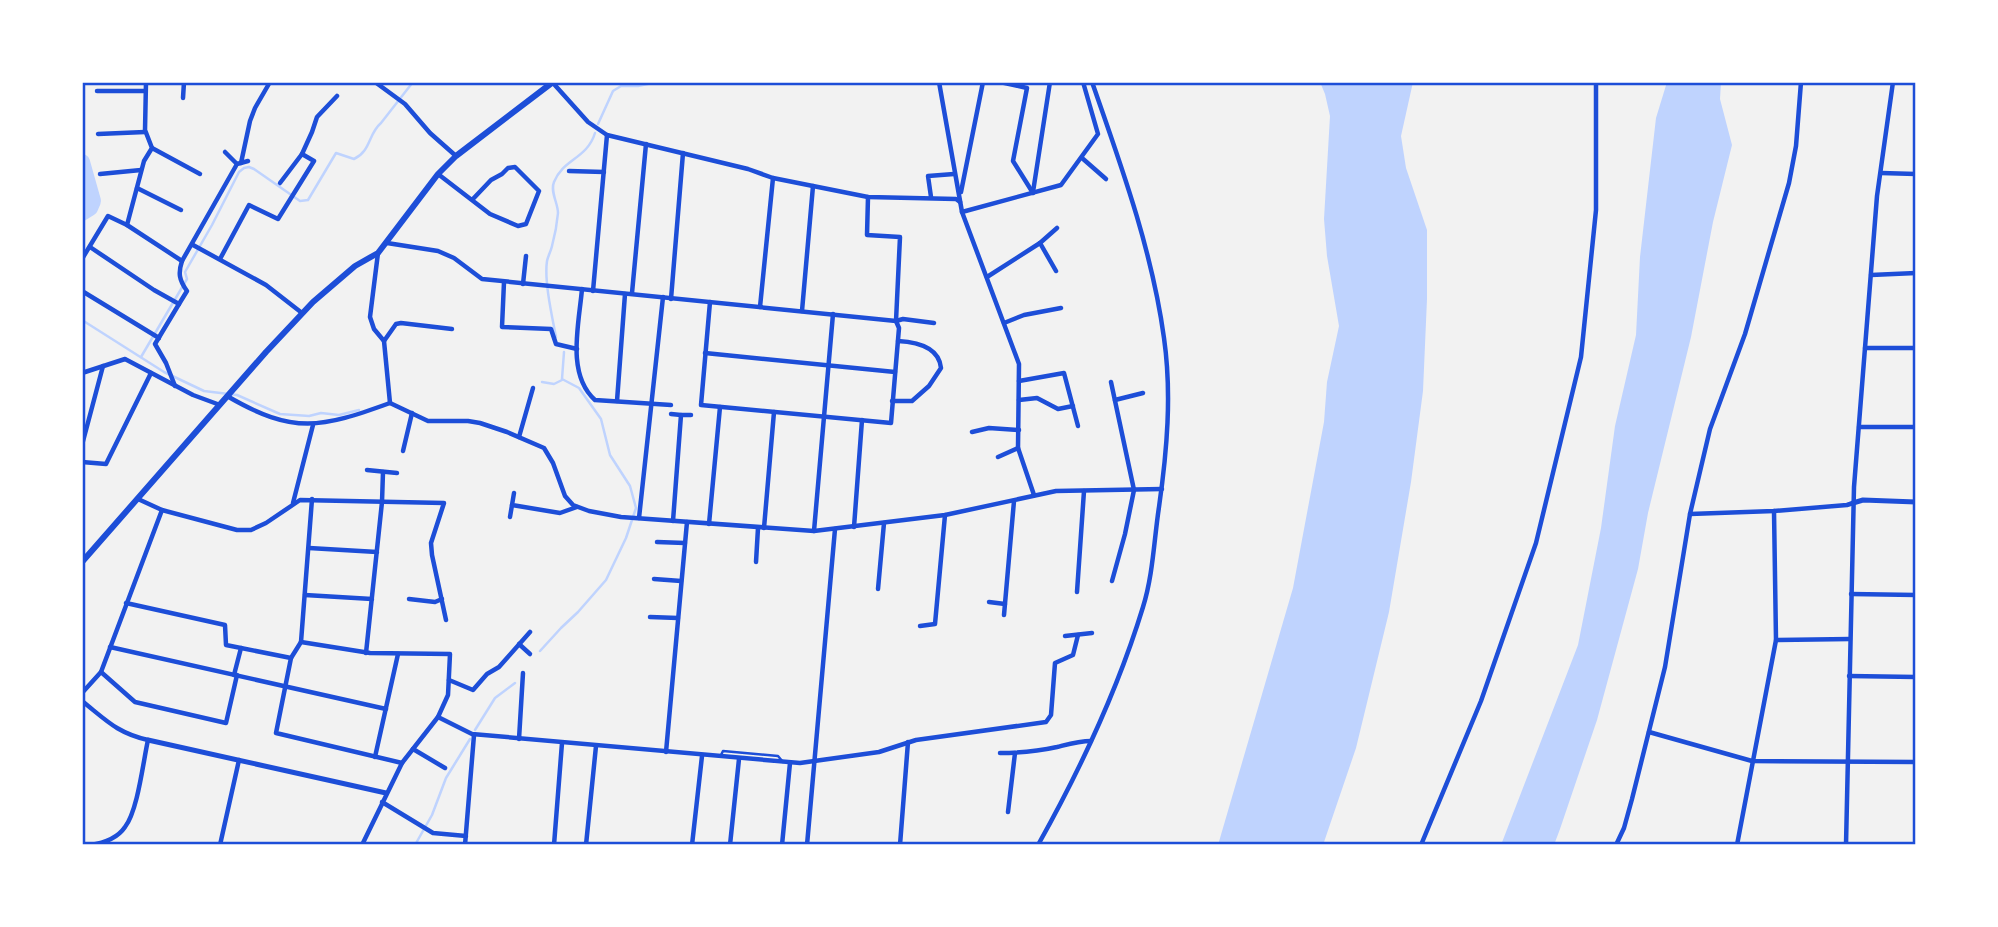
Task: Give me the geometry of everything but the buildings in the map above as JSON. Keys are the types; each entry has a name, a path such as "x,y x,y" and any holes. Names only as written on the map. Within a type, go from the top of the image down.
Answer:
{"main road":[{"path":"82,562 302,313 334,282 378,253 438,174 456,156 549,83"}],"street":[{"path":"146,82 145,132 152,148 200,174"},
{"path":"183,98 184,82"},
{"path":"175,383 156,344 155,336 175,302 187,291 178,272 182,261 197,247 239,163 254,108 270,82"},
{"path":"375,82 384,84 430,133 456,156"},
{"path":"940,82 962,212 1019,364 1018,448 1034,495"},
{"path":"960,199 983,82"},
{"path":"1000,82 1027,88 1013,161 1032,193"},
{"path":"1032,193 1050,82"},
{"path":"962,212 1061,185 1098,134 1083,82"},
{"path":"1038,845 1091,741 1143,605 1168,441 1169,400 1164,339 1152,275 1130,195 1091,82"},
{"path":"1421,845 1481,701 1536,542 1581,356 1596,210 1596,82"},
{"path":"1616,845 1624,828 1665,667 1690,514 1710,429 1745,334 1789,183 1796,146 1801,82"},
{"path":"1846,845 1853,503 1877,196 1893,82"},
{"path":"549,83 588,122 607,135 773,177 868,197 960,199"},
{"path":"97,91 145,91"},
{"path":"280,183 302,154 317,117 337,96"},
{"path":"97,134 145,132"},
{"path":"593,291 607,135"},
{"path":"632,294 646,144"},
{"path":"127,225 141,170 152,148"},
{"path":"225,152 239,163 248,162"},
{"path":"671,299 683,153"},
{"path":"220,259 248,205 278,219 314,161 302,154"},
{"path":"1082,158 1106,179"},
{"path":"438,174 490,214 518,226 526,223 539,191 514,167 491,180 472,200"},
{"path":"100,174 141,170"},
{"path":"569,172 604,172"},
{"path":"1881,173 1916,174"},
{"path":"931,198 928,176 954,174"},
{"path":"760,307 773,177"},
{"path":"802,311 813,186"},
{"path":"136,188 181,210"},
{"path":"710,302 701,405 891,423 899,328 896,321 900,237 867,235 868,197"},
{"path":"82,259 108,216 127,225 182,261"},
{"path":"988,277 1040,243 1057,228"},
{"path":"387,243 438,251 454,258 482,279 934,323"},
{"path":"1040,243 1056,271"},
{"path":"90,247 175,302"},
{"path":"197,247 266,285 302,313"},
{"path":"378,253 370,317 374,329 384,341 390,404"},
{"path":"523,284 526,256"},
{"path":"1871,275 1916,273"},
{"path":"504,282 502,327 551,329 555,344 577,349"},
{"path":"582,289 577,368 587,394 595,400 671,405"},
{"path":"82,290 155,336"},
{"path":"617,401 625,293"},
{"path":"634,518 663,297"},
{"path":"1004,323 1024,315 1061,308"},
{"path":"814,531 832,314"},
{"path":"384,341 396,324 401,323 452,329"},
{"path":"892,401 912,401 929,386 942,368 939,358 918,342 898,341"},
{"path":"1865,348 1916,348"},
{"path":"705,354 895,372"},
{"path":"82,373 125,359 220,405"},
{"path":"82,445 103,365"},
{"path":"82,462 106,464 151,373"},
{"path":"1020,381 1064,373 1077,426"},
{"path":"1111,382 1134,490 1112,581"},
{"path":"519,437 533,388"},
{"path":"1115,400 1143,393"},
{"path":"229,394 270,417 313,425 358,415 390,404 428,421 480,423 544,448 565,496 573,505 634,518 814,531 945,515 1056,491 1162,489"},
{"path":"1019,400 1037,398 1058,409 1073,406"},
{"path":"709,524 720,407"},
{"path":"755,562 774,412"},
{"path":"403,451 412,413"},
{"path":"671,414 691,415"},
{"path":"673,521 681,415"},
{"path":"854,527 862,420"},
{"path":"293,503 313,425"},
{"path":"1859,427 1916,427"},
{"path":"972,432 989,428 1018,430"},
{"path":"998,457 1018,448"},
{"path":"367,470 397,473"},
{"path":"366,653 383,472"},
{"path":"1077,592 1084,491"},
{"path":"510,517 514,494"},
{"path":"138,499 162,510 237,530 251,530 266,523 300,500 444,503 431,543 446,620"},
{"path":"312,499 302,642 290,658 276,733 402,763"},
{"path":"1690,514 1774,511 1847,505 1863,500 1916,502"},
{"path":"1004,615 1014,501"},
{"path":"512,505 560,513 578,507"},
{"path":"82,693 101,672 162,510"},
{"path":"1737,845 1776,640 1774,511"},
{"path":"920,626 935,624 945,515"},
{"path":"666,752 687,522"},
{"path":"878,589 884,523"},
{"path":"807,845 835,529"},
{"path":"657,542 685,543"},
{"path":"309,548 377,552"},
{"path":"654,579 681,581"},
{"path":"1851,594 1916,595"},
{"path":"305,595 372,599"},
{"path":"409,599 442,599"},
{"path":"989,602 1005,604"},
{"path":"126,603 225,625 226,645 290,658"},
{"path":"650,617 678,618"},
{"path":"449,681 473,690 487,674 499,667 530,632"},
{"path":"1065,636 1092,633"},
{"path":"438,717 474,734 739,759 790,763 814,761 879,752 908,742 953,734 1046,722 1051,715 1055,663 1073,655 1078,635"},
{"path":"1776,640 1850,639"},
{"path":"302,642 366,653 450,654 448,695 438,717 402,763 362,845"},
{"path":"519,644 530,654"},
{"path":"110,647 386,709"},
{"path":"101,672 135,702 226,723 241,648"},
{"path":"375,757 398,654"},
{"path":"519,739 523,673"},
{"path":"1849,676 1916,677"},
{"path":"82,701 119,730 132,736 386,793"},
{"path":"1649,732 1752,761 1916,762"},
{"path":"465,845 474,734"},
{"path":"90,845 115,838 126,826 133,809 148,740"},
{"path":"1000,753 1054,748 1091,741"},
{"path":"900,845 908,742"},
{"path":"554,845 562,743"},
{"path":"586,845 596,746"},
{"path":"413,749 445,768"},
{"path":"1008,812 1015,753"},
{"path":"692,845 702,756"},
{"path":"730,845 739,759"},
{"path":"220,845 239,760"},
{"path":"782,845 790,763"},
{"path":"382,802 433,833 466,836"}],"lane":[{"path":"719,757 723,751 778,756 783,762"}],"water":[{"path":"1320,82 1413,82 1401,136 1406,168 1427,230 1427,299 1423,391 1411,482 1389,612 1356,748 1323,845 1218,845 1293,588 1324,422 1327,382 1339,326 1327,256 1324,219 1330,116"},
{"path":"1667,82 1721,82 1720,99 1732,145 1713,222 1691,337 1648,513 1638,569 1597,720 1560,829 1554,845 1501,845 1578,645 1601,528 1615,426 1636,335 1640,257 1656,118"}],"waterway":[{"path":"141,357 187,279 185,272 239,172 244,168 254,169 300,201 308,200 336,153 354,159 360,156 377,127 413,82"},
{"path":"442,82 449,82"},
{"path":"598,124 613,91 621,86 657,82"},
{"path":"556,337 546,269 558,213 553,186 558,174 581,154 595,133"},
{"path":"82,162 93,201 90,208 82,213"},
{"path":"82,320 164,372 204,391 237,395 280,414 339,415 359,410"},
{"path":"540,651 606,580 626,538 636,508 630,486 610,455 601,419 579,388 562,379 564,352"},
{"path":"542,382 554,384 562,380"},
{"path":"475,730 495,698 515,683"},
{"path":"415,845 432,815 446,778 470,739"}]}
